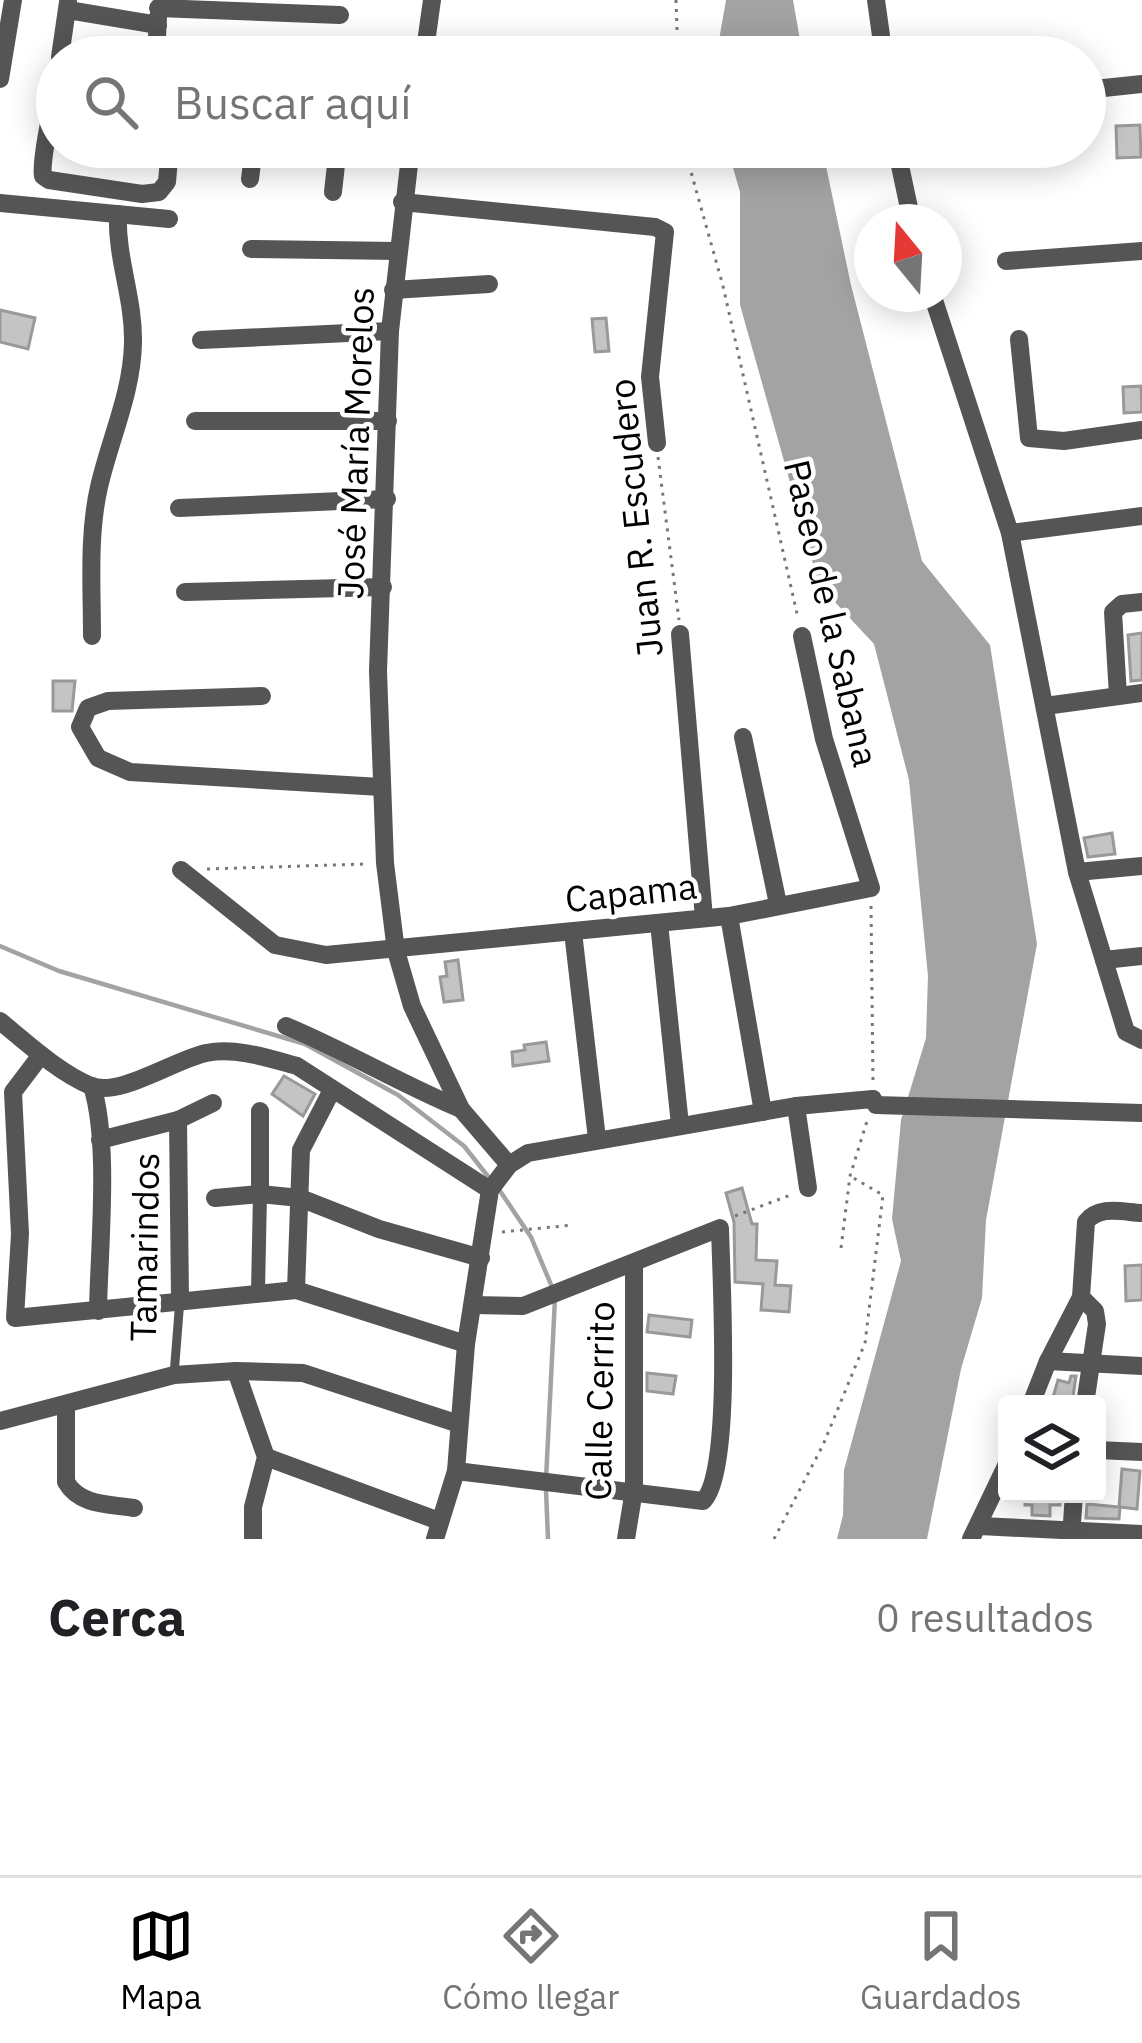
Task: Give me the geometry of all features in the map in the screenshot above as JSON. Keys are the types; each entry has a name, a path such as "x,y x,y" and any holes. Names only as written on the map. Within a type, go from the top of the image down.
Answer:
{"street":[{"path":"0,79 13,0"},
{"path":"426,36 432,0"},
{"path":"876,0 881,36"},
{"path":"64,36 68,5 158,11 269,6 340,15"},
{"path":"1106,88 1142,84"},
{"path":"41,168 49,180 142,194 159,192 167,182 168,168"},
{"path":"250,179 251,168"},
{"path":"333,192 336,168"},
{"name":"José María Morelos","path":"408,168 390,331 378,687 385,863 396,951 412,1006 461,1108"},
{"path":"900,168 908,204"},
{"path":"0,202 169,218"},
{"name":"Juan R. Escudero","path":"402,202 655,227 665,232 650,377 657,443"},
{"path":"92,635 92,547 98,489 122,416 133,346 131,298 117,240 118,214"},
{"path":"251,249 397,251"},
{"path":"1006,261 1142,251"},
{"path":"393,290 489,284"},
{"path":"938,312 1010,533 1077,872 1126,1032 1142,1040"},
{"path":"201,340 390,331"},
{"path":"1019,339 1029,438 1064,440 1142,430"},
{"path":"196,422 388,421"},
{"path":"179,508 387,499"},
{"path":"1010,533 1142,516"},
{"path":"185,592 383,587"},
{"path":"1118,696 1113,612 1122,604 1142,602"},
{"name":"Juan R. Escudero","path":"680,634 704,918"},
{"name":"Paseo de la Sabana","path":"802,636 824,739 871,888"},
{"path":"1045,706 1142,693"},
{"path":"262,696 108,701 88,708 80,727 98,758 130,772 381,787"},
{"path":"743,737 778,904"},
{"path":"1077,872 1142,866"},
{"name":"Capama","path":"181,870 274,945 326,955 729,916 871,888"},
{"path":"729,916 763,1112"},
{"path":"659,922 680,1125"},
{"path":"573,932 597,1139"},
{"path":"1105,960 1142,956"},
{"path":"0,1021 41,1055 92,1086 119,1087 167,1066 220,1052 297,1066 332,1090 498,1179"},
{"path":"286,1026 326,1042 398,1083 461,1108 498,1179"},
{"path":"41,1055 6,1091 20,1234 15,1318 296,1290 466,1344"},
{"path":"92,1086 99,1107 100,1140 98,1311"},
{"path":"296,1290 301,1150 332,1090"},
{"path":"266,1457 437,1530 455,1471 482,1233 498,1179 528,1153 796,1106 875,1102 1142,1113"},
{"path":"100,1140 178,1120 213,1103"},
{"path":"796,1106 808,1189"},
{"path":"258,1291 260,1111"},
{"name":"Tamarindos","path":"178,1120 180,1299"},
{"path":"215,1198 260,1194 300,1198 379,1228 481,1258"},
{"path":"1035,1395 1081,1297 1085,1222 1104,1210 1142,1213"},
{"path":"455,1471 703,1501 713,1486 724,1388 719,1228 523,1306 473,1304"},
{"name":"Calle Cerrito","path":"626,1539 634,1490 634,1265"},
{"path":"1081,1297 1095,1311 1097,1324 1085,1395"},
{"path":"1048,1361 1142,1366"},
{"path":"0,1421 174,1375 236,1371 303,1373 459,1424"},
{"path":"236,1371 266,1457 254,1507 253,1539"},
{"path":"66,1406 66,1483 71,1491 82,1499 134,1508"},
{"path":"1106,1450 1142,1452"},
{"path":"998,1484 975,1533 1142,1534"},
{"path":"1071,1534 1073,1503"}],"lane":[{"name":"Tamarindos","path":"174,1375 180,1299"}],"path":[{"path":"676,0 677,36"},
{"name":"Paseo de la Sabana","path":"690,168 723,286 802,636"},
{"name":"Juan R. Escudero","path":"657,443 680,634"},
{"path":"181,870 385,863"},
{"path":"841,1248 850,1175 875,1102 871,888"},
{"path":"774,1539 823,1444 865,1343 883,1196 850,1175"},
{"path":"719,1228 732,1217 808,1189"},
{"path":"482,1233 573,1226"}],"shaded area":[{"path":"726,0 793,0 799,36 720,36"},
{"path":"733,168 826,168 854,312 858,312 922,561 990,645 1037,944 986,1220 982,1298 961,1369 927,1539 837,1539 844,1470 901,1261 892,1219 901,1120 926,1038 928,976 909,780 874,644 819,585 740,305 740,192"}],"building":[{"path":"1140,125 1141,157 1117,158 1116,126"},
{"path":"0,310 35,318 28,349 0,342"},
{"path":"606,318 609,351 595,352 592,319"},
{"path":"1141,386 1142,412 1124,413 1123,387"},
{"path":"1142,633 1142,680 1131,681 1128,635"},
{"path":"53,681 75,681 72,711 53,711"},
{"path":"1112,833 1115,854 1088,857 1084,838"},
{"path":"458,960 463,1000 444,1002 440,977 447,976 445,962"},
{"path":"546,1042 549,1061 513,1066 512,1052"},
{"path":"284,1076 315,1094 303,1116 272,1094"},
{"path":"742,1188 752,1224 757,1224 756,1260 777,1261 775,1285 791,1286 789,1312 761,1310 763,1284 735,1282 734,1222 726,1193"},
{"path":"1142,1265 1142,1300 1126,1301 1125,1266"},
{"path":"649,1315 692,1320 690,1337 647,1332"},
{"path":"647,1373 676,1376 673,1394 647,1391"},
{"path":"1076,1376 1073,1395 1054,1395 1058,1380 1069,1383"},
{"path":"1122,1469 1140,1471 1137,1509 1120,1507 1119,1519 1086,1518 1087,1504 1119,1507"},
{"path":"1060,1503 1050,1505 1050,1516 1032,1515 1032,1505 1025,1505"}],"waterway":[{"path":"0,946 59,971 305,1044 398,1095 464,1146 490,1179"},
{"path":"498,1188 531,1237 552,1287"},
{"path":"546,1479 555,1298"},
{"path":"546,1490 548,1539"}]}
